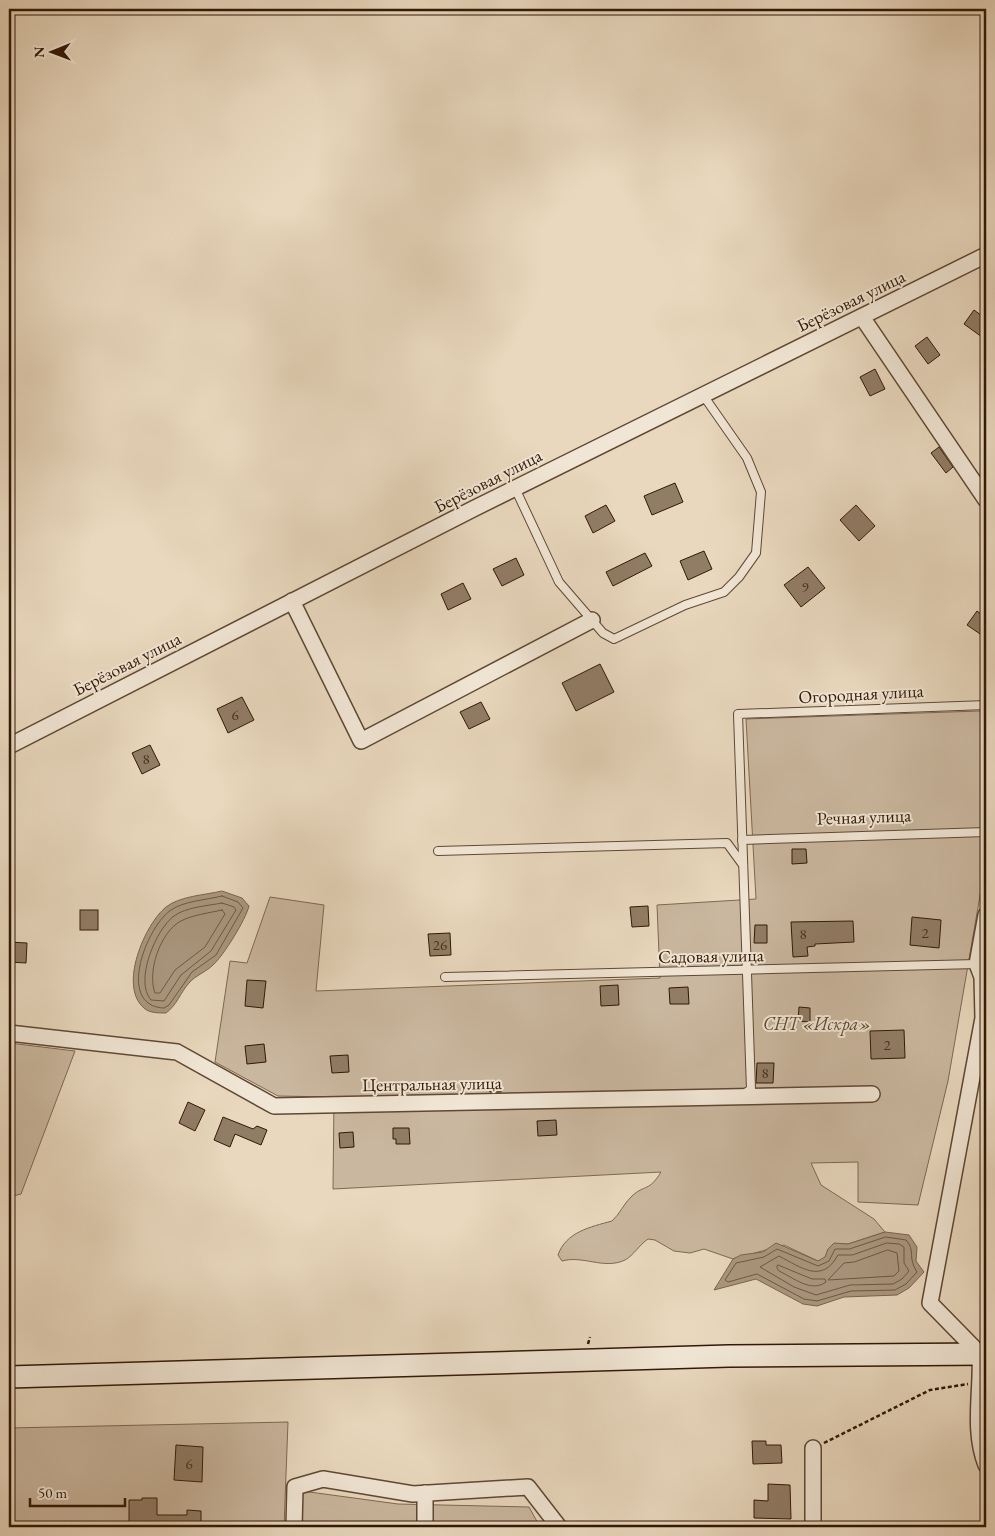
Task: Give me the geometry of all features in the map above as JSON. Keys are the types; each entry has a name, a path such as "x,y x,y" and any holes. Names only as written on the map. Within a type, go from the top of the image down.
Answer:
{"main road":[{"path":"9,1377 729,1356 983,1354"}],"street":[{"name":"Берёзовая улица","path":"9,746 515,488 986,255"},
{"path":"862,316 986,500"},
{"path":"292,601 361,742 592,620"},
{"path":"986,915 977,964 982,977 983,1018 930,1303 983,1354 977,1422 982,1454 986,1465"},
{"name":"Центральная улица","path":"9,1033 177,1052 274,1106 872,1094"},
{"path":"813,1448 813,1527"},
{"path":"294,1527 295,1487 323,1480 413,1494 528,1488 559,1527"},
{"path":"425,1494 425,1527"}],"lane":[{"path":"515,488 559,582 603,633 614,639 685,605 724,592 739,577 756,553 761,492 747,458 703,395"},
{"name":"Огородная улица","path":"742,840 738,714 986,705"},
{"name":"Речная улица","path":"742,840 986,832"},
{"path":"739,1096 751,1090 742,840"},
{"path":"438,851 727,843 743,865"},
{"name":"Садовая улица","path":"445,977 977,964"}],"path":[{"path":"813,1448 930,1390 982,1381"}],"green space":[{"name":"СНТ «Искра»","path":"979,711 986,714 986,861 948,1081 918,1205 858,1202 858,1162 811,1163 821,1185 874,1219 885,1232 848,1244 834,1244 828,1249 825,1258 818,1261 784,1245 733,1259 704,1249 690,1253 674,1251 655,1240 648,1239 628,1258 617,1263 609,1264 578,1260 562,1261 558,1255 567,1241 580,1232 612,1221 636,1192 650,1185 661,1172 333,1189 334,1097 278,1096 215,1062 230,961 247,963 270,897 324,905 316,991 660,978 657,905 756,899 746,719"},
{"path":"9,1043 75,1051 21,1194 9,1197"},
{"path":"288,1422 284,1527 9,1527 9,1428"},
{"path":"302,1491 398,1504 529,1507 540,1527 301,1527"}],"water":[{"path":"222,891 242,898 249,906 239,928 218,960 189,983 166,1013 146,1010 137,998 134,985 134,971 137,956 150,927 166,907 178,900"},
{"path":"885,1232 909,1235 917,1247 916,1261 924,1272 909,1288 897,1295 844,1297 817,1306 803,1304 756,1279 714,1290 733,1259 741,1255 763,1252 776,1243 818,1261 825,1257 828,1249 834,1243 848,1244"}],"building":[{"path":"974,310 986,319 986,331 982,337 964,324"},
{"path":"927,337 940,355 928,364 915,346"},
{"path":"875,369 885,389 870,396 860,377"},
{"path":"939,447 953,467 946,473 931,453"},
{"path":"675,483 683,502 652,515 644,496"},
{"path":"606,505 615,521 593,533 585,516"},
{"path":"856,505 875,526 859,541 840,520"},
{"path":"704,551 712,569 688,580 680,561"},
{"path":"645,553 652,566 613,586 606,572"},
{"path":"516,558 524,575 502,586 493,569"},
{"path":"808,567 825,588 801,607 784,585"},
{"path":"463,583 471,599 448,610 441,594"},
{"path":"977,611 986,618 986,638 967,625"},
{"path":"600,664 614,692 576,711 562,683"},
{"path":"242,697 254,720 228,733 217,709"},
{"path":"481,702 490,719 469,729 460,712"},
{"path":"150,745 160,765 142,774 132,753"},
{"path":"792,849 806,849 807,863 792,864"},
{"path":"648,906 649,926 632,927 630,907"},
{"path":"80,910 98,910 98,930 80,930"},
{"path":"912,917 941,920 939,948 910,945"},
{"path":"853,921 854,942 815,944 815,946 807,947 808,956 793,957 791,922"},
{"path":"755,925 767,925 767,943 754,943"},
{"path":"450,933 451,955 430,956 428,934"},
{"path":"9,942 27,943 26,963 9,962"},
{"path":"247,980 266,981 263,1008 245,1006"},
{"path":"618,985 619,1005 601,1006 600,986"},
{"path":"688,987 689,1004 670,1004 669,988"},
{"path":"799,1007 810,1008 810,1022 798,1021"},
{"path":"904,1030 905,1058 871,1059 870,1031"},
{"path":"264,1044 266,1062 247,1064 245,1046"},
{"path":"348,1055 349,1072 332,1073 330,1056"},
{"path":"757,1063 774,1063 773,1083 756,1083"},
{"path":"489,1081 501,1081 501,1092 490,1092"},
{"path":"188,1102 205,1110 195,1131 179,1123"},
{"path":"223,1117 253,1129 257,1126 267,1130 261,1145 235,1134 230,1147 214,1140"},
{"path":"556,1120 557,1135 538,1136 537,1121"},
{"path":"393,1128 409,1128 410,1144 396,1144 396,1139 393,1139"},
{"path":"353,1132 354,1147 340,1148 339,1133"},
{"path":"752,1441 766,1441 766,1445 781,1445 782,1463 753,1464"},
{"path":"176,1445 203,1447 202,1482 174,1480"},
{"path":"768,1484 790,1485 791,1519 754,1518 754,1500 768,1501"},
{"path":"142,1498 157,1498 157,1515 187,1515 187,1510 201,1511 201,1527 129,1527 129,1500 142,1500"}]}
